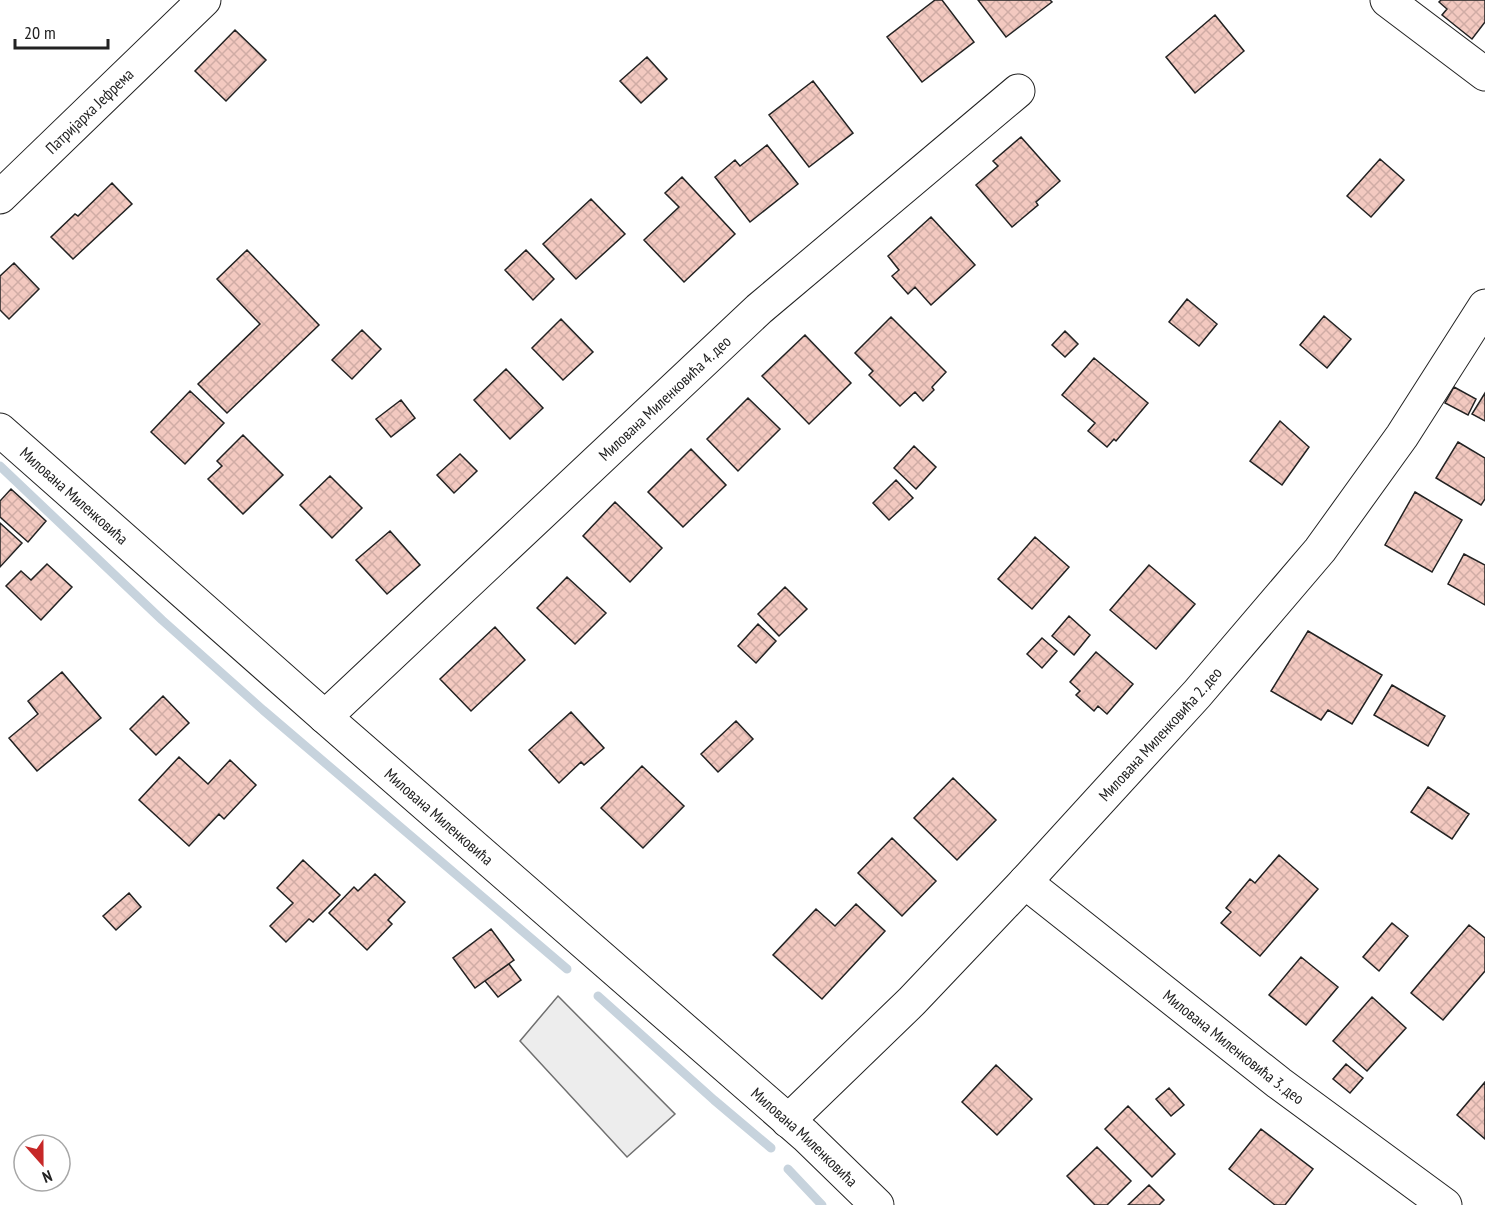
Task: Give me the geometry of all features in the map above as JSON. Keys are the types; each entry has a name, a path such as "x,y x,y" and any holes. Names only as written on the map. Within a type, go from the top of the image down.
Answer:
{"street":[{"name":"Патријарха Јефрема","path":"0,197 204,0"},
{"path":"1387,0 1485,74"},
{"name":"Милована Миленковића 4. део","path":"325,717 759,309 1018,91"},
{"name":"Милована Миленковића 2. део","path":"788,1121 912,1001 1025,882 1197,694 1320,550 1402,436 1485,306"},
{"name":"Милована Миленковића","path":"0,430 788,1121 877,1205"},
{"name":"Милована Миленковића 3. део","path":"1025,882 1279,1083 1445,1205"}],"shaded area":[{"path":"558,996 675,1114 627,1157 520,1041"}],"building":[{"path":"935,0 942,0 974,42 922,82 887,37"},
{"path":"978,0 1050,0 1052,2 1006,37"},
{"path":"1441,0 1485,0 1485,22 1472,39 1442,15 1447,9 1439,2"},
{"path":"1215,15 1244,51 1195,93 1166,57"},
{"path":"235,30 266,60 226,101 195,71"},
{"path":"647,57 667,79 641,103 620,81"},
{"path":"813,81 853,133 809,167 769,115"},
{"path":"1021,137 1060,181 1036,202 1038,205 1012,227 976,185 998,166 993,161"},
{"path":"767,145 798,184 750,222 715,177 735,160 740,166"},
{"path":"1380,159 1404,180 1371,217 1347,196"},
{"path":"682,177 735,234 684,282 644,240 679,207 665,193"},
{"path":"112,183 132,204 73,259 51,237 75,214 78,216"},
{"path":"591,199 625,234 576,279 543,244"},
{"path":"931,217 975,265 931,305 915,287 908,294 892,276 899,270 888,256"},
{"path":"247,250 319,325 227,413 198,384 260,324 217,279"},
{"path":"526,250 554,279 533,300 505,270"},
{"path":"14,263 39,289 9,319 0,310 0,276"},
{"path":"1187,299 1217,324 1199,346 1169,322"},
{"path":"1324,316 1351,339 1327,368 1300,345"},
{"path":"891,317 946,372 923,401 915,392 900,406 869,375 873,371 855,353"},
{"path":"561,319 593,352 563,380 532,348"},
{"path":"362,330 381,349 352,379 332,360"},
{"path":"1065,331 1078,344 1065,357 1052,345"},
{"path":"805,335 851,383 809,424 762,376"},
{"path":"1094,358 1148,403 1116,441 1114,439 1107,447 1088,431 1095,423 1062,395"},
{"path":"506,369 543,408 510,439 474,400"},
{"path":"1454,387 1476,399 1468,415 1445,403"},
{"path":"190,391 224,423 185,464 151,432"},
{"path":"1485,393 1485,421 1472,414"},
{"path":"748,398 780,429 738,471 707,439"},
{"path":"401,400 415,418 391,437 376,419"},
{"path":"1280,421 1309,447 1282,485 1250,461"},
{"path":"243,435 283,475 243,514 208,479 222,466 217,461"},
{"path":"1458,442 1485,458 1485,499 1481,505 1436,478"},
{"path":"914,446 936,467 916,489 894,468"},
{"path":"691,449 726,485 683,527 648,492"},
{"path":"460,454 477,471 454,493 437,475"},
{"path":"330,476 362,508 332,538 300,505"},
{"path":"896,480 913,498 889,520 873,503"},
{"path":"11,489 46,521 28,542 0,517 0,501"},
{"path":"1415,492 1462,520 1432,572 1385,545"},
{"path":"615,502 662,548 630,582 583,536"},
{"path":"0,523 22,543 0,567"},
{"path":"390,531 420,565 387,594 356,560"},
{"path":"1035,537 1069,567 1032,609 998,579"},
{"path":"1464,554 1485,565 1485,605 1448,584"},
{"path":"47,564 72,587 41,620 6,586 21,571 31,580"},
{"path":"1149,565 1195,604 1156,649 1110,610"},
{"path":"567,577 606,613 575,644 537,608"},
{"path":"785,587 807,609 779,636 758,614"},
{"path":"1069,616 1090,635 1074,655 1052,636"},
{"path":"758,624 776,641 756,663 738,646"},
{"path":"495,627 525,660 471,711 440,679"},
{"path":"1308,631 1382,675 1352,724 1328,710 1321,720 1271,691"},
{"path":"1042,638 1057,651 1042,668 1027,654"},
{"path":"1096,652 1133,684 1107,714 1098,706 1094,711 1076,695 1080,691 1070,682"},
{"path":"62,672 101,718 37,771 9,738 38,714 28,701"},
{"path":"1392,685 1445,716 1428,746 1374,715"},
{"path":"163,696 189,723 156,755 130,729"},
{"path":"571,712 604,748 584,765 581,762 559,783 529,750"},
{"path":"736,721 753,739 718,772 701,754"},
{"path":"179,757 208,784 230,760 256,785 224,819 219,814 189,846 139,800"},
{"path":"642,766 684,806 643,848 601,808"},
{"path":"953,778 996,820 957,860 914,818"},
{"path":"1428,787 1469,814 1452,839 1411,812"},
{"path":"892,838 936,881 902,916 858,873"},
{"path":"1279,855 1318,889 1260,956 1221,923 1231,912 1226,908 1250,879 1255,883"},
{"path":"303,860 340,895 313,922 309,919 286,942 270,926 293,903 277,888"},
{"path":"375,874 405,902 388,920 392,924 367,950 329,913 354,887 358,891"},
{"path":"129,893 141,907 116,930 103,916"},
{"path":"856,904 885,931 822,999 773,955 816,909 835,926"},
{"path":"1392,923 1408,936 1379,971 1363,957"},
{"path":"1469,925 1485,938 1485,971 1443,1020 1411,993"},
{"path":"491,929 514,960 475,988 453,958"},
{"path":"1301,957 1338,987 1306,1025 1269,995"},
{"path":"509,964 521,980 498,997 485,981"},
{"path":"1372,997 1406,1028 1367,1071 1333,1041"},
{"path":"1346,1064 1363,1078 1350,1093 1333,1079"},
{"path":"996,1065 1032,1099 997,1135 962,1102"},
{"path":"1485,1082 1485,1139 1457,1115"},
{"path":"1169,1088 1184,1105 1171,1116 1156,1099"},
{"path":"1128,1106 1175,1154 1152,1177 1105,1129"},
{"path":"1261,1129 1313,1169 1285,1205 1275,1205 1229,1169"},
{"path":"1097,1147 1131,1181 1107,1205 1095,1205 1067,1176"},
{"path":"1149,1185 1164,1200 1159,1205 1128,1205"}],"waterway":[{"path":"0,466 162,620 263,710 567,969"},
{"path":"598,996 771,1148"},
{"path":"788,1169 822,1205"}]}
